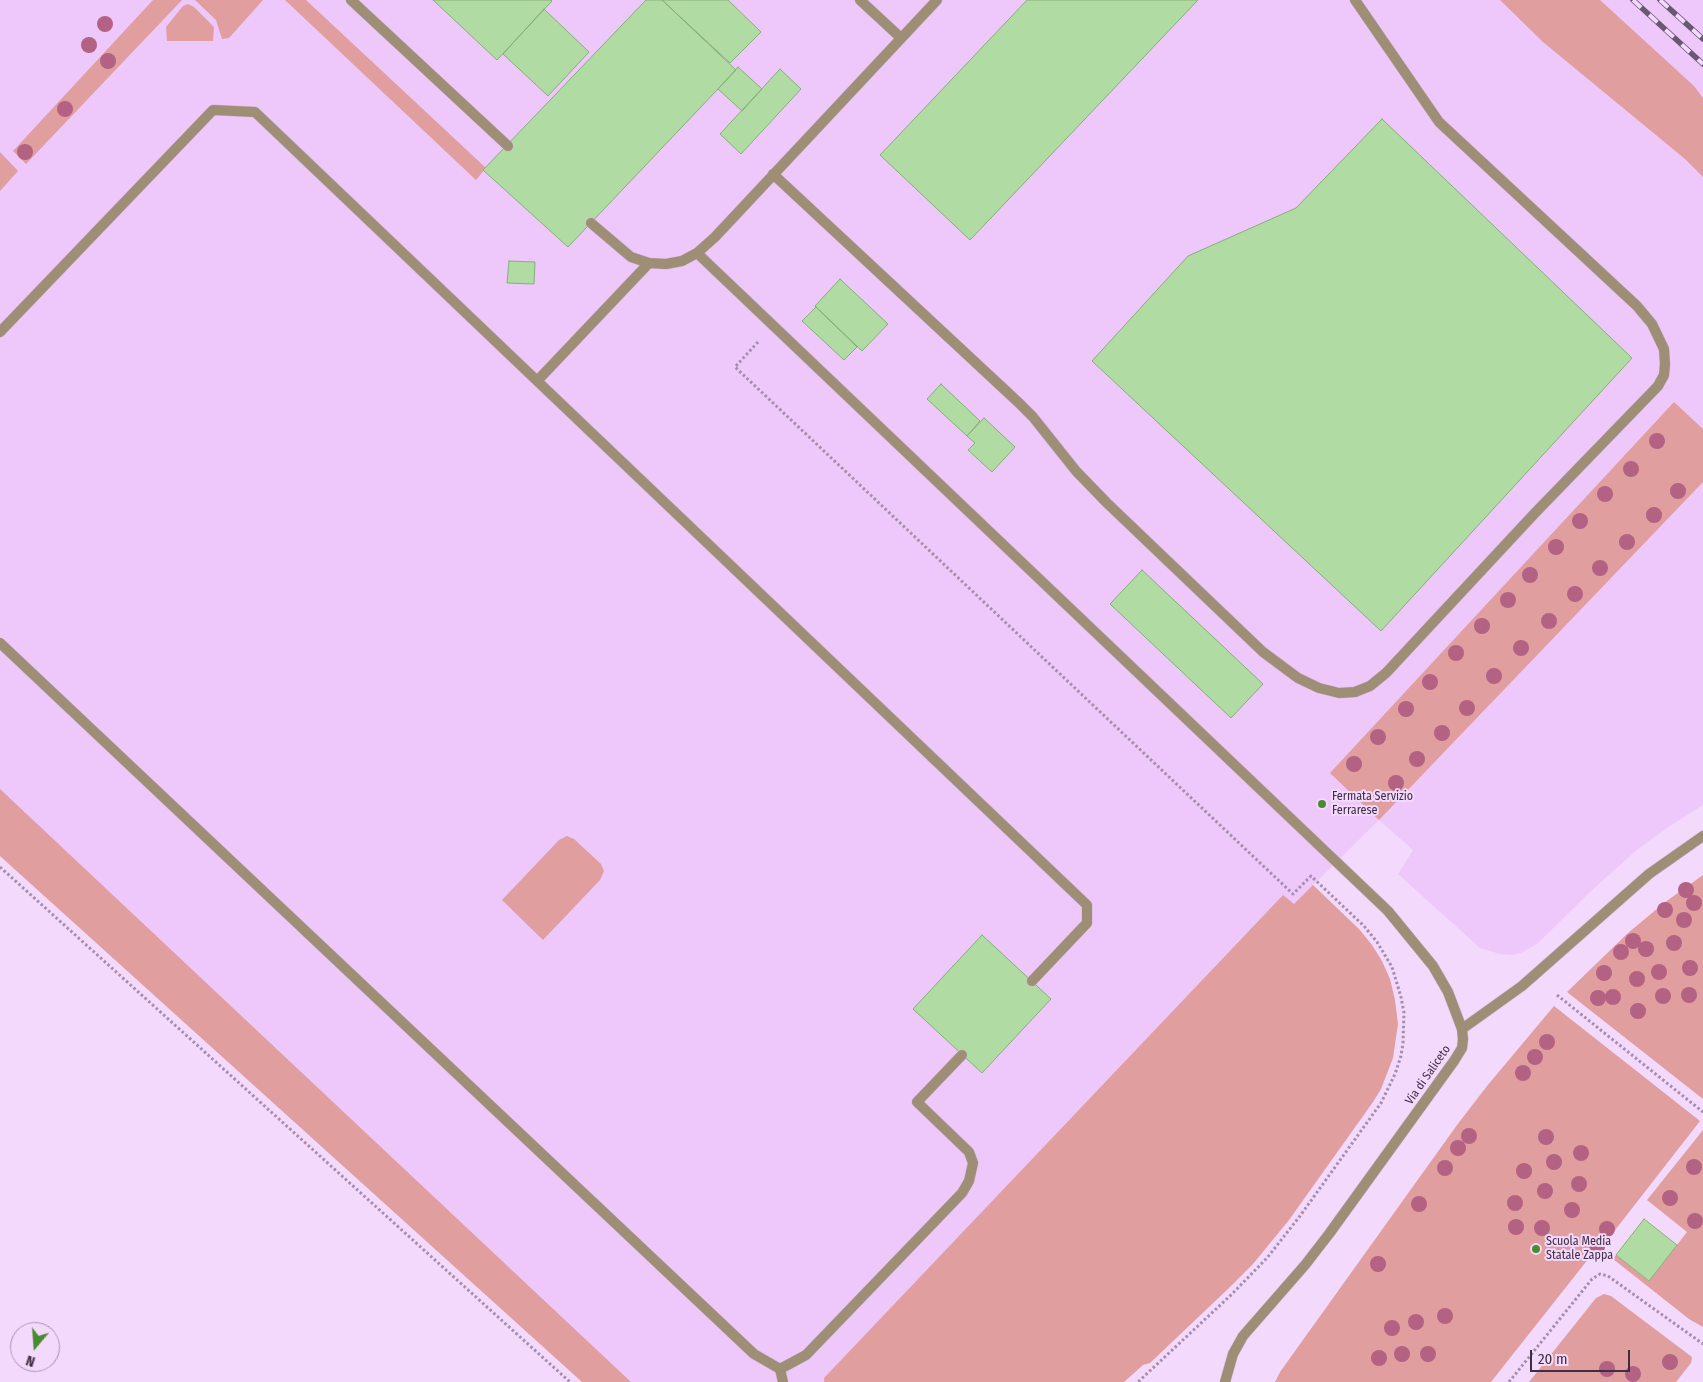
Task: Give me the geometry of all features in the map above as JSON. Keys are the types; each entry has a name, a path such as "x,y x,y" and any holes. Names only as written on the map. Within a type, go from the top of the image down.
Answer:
{"street":[{"path":"351,0 508,146"},
{"path":"860,0 901,38"},
{"path":"591,223 631,257 649,263 666,264 682,261 697,253 937,0"},
{"path":"773,174 1019,403 1033,417 1076,471 1107,503 1263,652 1298,678 1319,688 1339,693 1355,692 1370,686 1386,674 1534,514 1658,386 1664,374 1665,364 1664,349 1652,324 1637,306 1439,122 1355,0"},
{"path":"0,332 212,110 256,112 1087,905 1087,923 1032,981"},
{"path":"697,253 1388,911 1433,966 1448,992 1462,1029 1522,986 1649,874 1703,836"},
{"path":"538,380 649,263"},
{"path":"0,643 754,1354 780,1369 783,1382"},
{"name":"Via di Saliceto","path":"1225,1382 1233,1354 1243,1336 1305,1265 1329,1234 1454,1062 1462,1048 1462,1029"},
{"path":"780,1369 806,1354 962,1193 969,1181 973,1163 969,1152 917,1102 962,1055"}],"path":[{"path":"773,326 735,367 1293,894 1311,876 1364,926 1377,942 1392,967 1398,982 1404,1013 1403,1042 1395,1074 1381,1103 1300,1216 1267,1258 1231,1295 1138,1382"},
{"path":"0,867 570,1382"},
{"path":"1557,996 1703,1112"},
{"path":"1509,1382 1592,1279 1600,1274 1608,1276 1703,1344"}],"shaded area":[{"path":"0,0 1703,0 1703,805 1638,849 1591,891 1537,944 1521,953 1512,955 1500,954 1480,948 1398,874 1413,850 1379,820 1293,905 1283,895 825,1378 824,1382 588,1382 0,831"},
{"path":"153,0 182,0 26,164 13,151"},
{"path":"195,0 263,0 229,38 222,39 216,20"},
{"path":"285,0 306,0 486,168 476,180"},
{"path":"1500,0 1600,0 1694,86 1703,98 1703,177 1685,159 1543,42"},
{"path":"188,4 194,7 214,27 213,41 167,41 166,27 183,6"},
{"path":"0,152 18,171 0,191"},
{"path":"1674,402 1703,429 1703,482 1379,820 1330,773"},
{"path":"0,789 631,1382 582,1382 0,856"},
{"path":"567,836 574,839 601,864 604,871 600,880 543,940 502,900 559,840"},
{"path":"1703,875 1703,1099 1567,992 1628,933 1664,903"},
{"path":"1313,885 1359,929 1382,961 1390,979 1398,1024 1393,1058 1381,1089 1373,1102 1289,1220 1253,1264 1150,1363 1143,1365 1124,1382 824,1382 824,1378 1283,895 1294,904"},
{"name":"Scuola Media Statale Zappa","path":"1554,1006 1700,1121 1598,1252 1589,1258 1491,1382 1275,1382 1280,1372 1457,1125"},
{"path":"1703,1130 1703,1327 1689,1319 1613,1259 1616,1255 1649,1281 1687,1232 1647,1200"},
{"path":"1604,1294 1611,1296 1692,1357 1691,1363 1676,1382 1529,1382 1596,1298"}],"building":[{"path":"433,0 551,0 552,1 497,60"},
{"path":"646,0 662,0 736,70 568,247 483,170"},
{"path":"662,0 728,0 761,32 730,63"},
{"path":"1027,0 1198,0 970,240 880,155"},
{"path":"544,9 589,52 548,96 503,54"},
{"path":"738,67 762,89 742,111 718,89"},
{"path":"780,69 801,89 741,154 720,134"},
{"path":"1382,119 1632,358 1381,631 1092,361 1188,256 1296,208"},
{"path":"509,261 535,262 534,284 507,283"},
{"path":"840,279 888,324 862,351 815,306"},
{"path":"816,307 857,347 844,360 802,321"},
{"path":"941,384 980,421 967,436 927,399"},
{"path":"984,418 1015,447 992,472 968,450 975,443 967,436"},
{"path":"1142,570 1263,684 1231,718 1110,604"},
{"path":"982,935 1051,999 982,1073 913,1009"},
{"path":"1644,1219 1677,1245 1649,1281 1616,1255"}],"railway":[{"path":"1633,0 1703,64"},
{"path":"1660,0 1703,39"}],"place":[{"name":"Fermata Servizio Ferrarese","path":"1322,804"},
{"name":"Scuola Media Statale Zappa","path":"1536,1249"}]}
